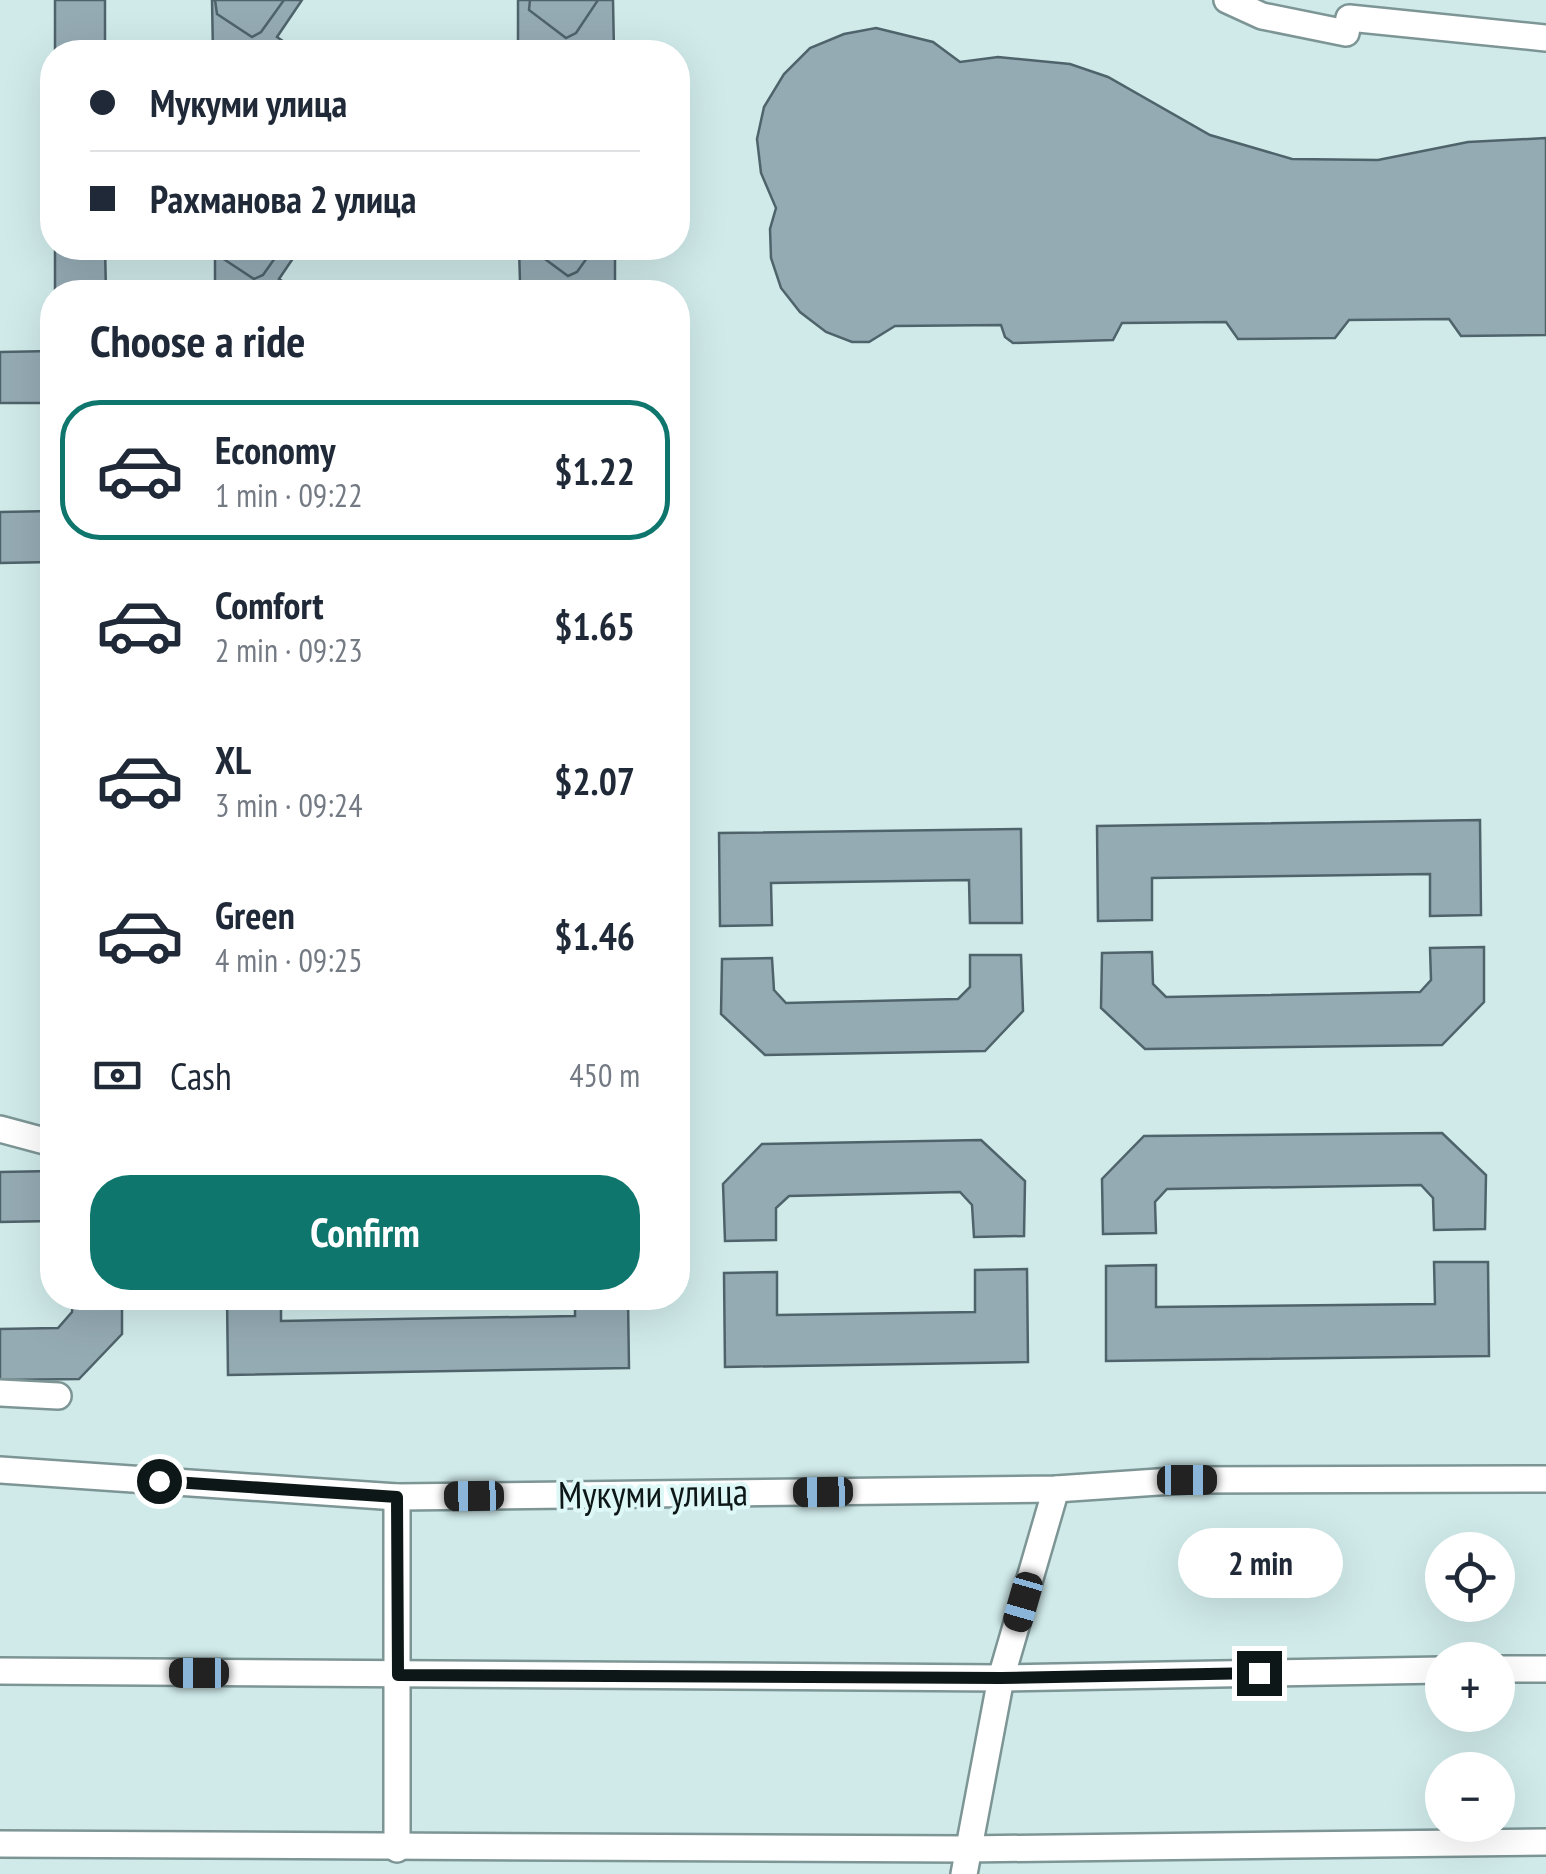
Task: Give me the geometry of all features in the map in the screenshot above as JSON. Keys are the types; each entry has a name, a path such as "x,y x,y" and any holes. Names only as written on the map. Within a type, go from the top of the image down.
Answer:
{"street":[{"path":"1227,0 1262,16 1346,33 1351,9 1546,38"},
{"path":"0,1129 40,1140"},
{"path":"0,1393 58,1396"},
{"name":"Мукуми улица","path":"0,1470 397,1497 1056,1489 1187,1480 1546,1479"},
{"path":"964,1862 1001,1678 1056,1489"},
{"path":"397,1497 397,1848"},
{"path":"1515,1669 1546,1668"},
{"path":"0,1672 1001,1678 1425,1670"},
{"path":"0,1844 397,1848 964,1862 1546,1842"}],"building":[{"path":"55,0 105,0 105,40 55,40"},
{"path":"212,0 302,0 277,37 281,40 213,40"},
{"path":"215,0 284,0 261,32 252,37 217,14"},
{"path":"518,0 613,0 614,40 518,40"},
{"path":"530,0 598,0 576,33 566,38 529,10"},
{"path":"876,28 933,42 960,62 998,57 1070,64 1108,77 1210,135 1292,159 1378,160 1468,142 1546,138 1546,335 1461,336 1449,319 1349,320 1335,338 1238,339 1226,322 1122,323 1113,340 1013,343 1005,337 1001,325 895,326 869,342 852,342 826,332 800,312 781,288 771,258 770,229 776,208 761,173 757,139 764,107 784,74 810,48 844,34"},
{"path":"55,260 105,260 106,280 55,280"},
{"path":"215,260 292,260 281,280 215,280"},
{"path":"225,260 274,260 263,275 254,279"},
{"path":"519,260 615,260 615,280 520,280"},
{"path":"546,260 586,260 577,272 568,276"},
{"path":"40,351 40,403 0,403 0,352"},
{"path":"40,511 40,562 0,563 0,512"},
{"path":"1480,820 1481,915 1430,916 1430,874 1152,878 1152,920 1098,921 1097,826"},
{"path":"1021,829 1022,923 970,923 969,880 771,883 772,925 720,926 719,833"},
{"path":"1484,947 1484,1002 1442,1045 1145,1049 1101,1008 1102,953 1152,952 1153,984 1166,997 1420,992 1431,980 1430,948"},
{"path":"970,955 1021,955 1023,1011 985,1051 765,1055 721,1014 722,959 772,958 774,990 786,1003 958,999 970,987"},
{"path":"1442,1133 1486,1175 1485,1229 1434,1230 1433,1198 1421,1185 1167,1189 1155,1202 1156,1233 1103,1234 1102,1179 1144,1136"},
{"path":"981,1140 1025,1181 1024,1236 974,1237 972,1205 960,1192 789,1196 776,1208 776,1240 725,1241 723,1184 762,1144"},
{"path":"40,1171 40,1221 0,1222 0,1172"},
{"path":"1434,1262 1488,1262 1489,1356 1106,1361 1106,1266 1156,1265 1156,1307 1435,1304"},
{"path":"1027,1269 1028,1362 725,1367 724,1273 777,1272 777,1315 975,1312 975,1270"},
{"path":"122,1310 122,1334 79,1379 0,1380 0,1329 58,1328 72,1312"},
{"path":"227,1310 281,1310 281,1321 575,1316 575,1310 628,1310 629,1368 228,1375"}],"route":[{"path":"159,1481 397,1497 398,1675 1001,1678 1259,1673"}]}
